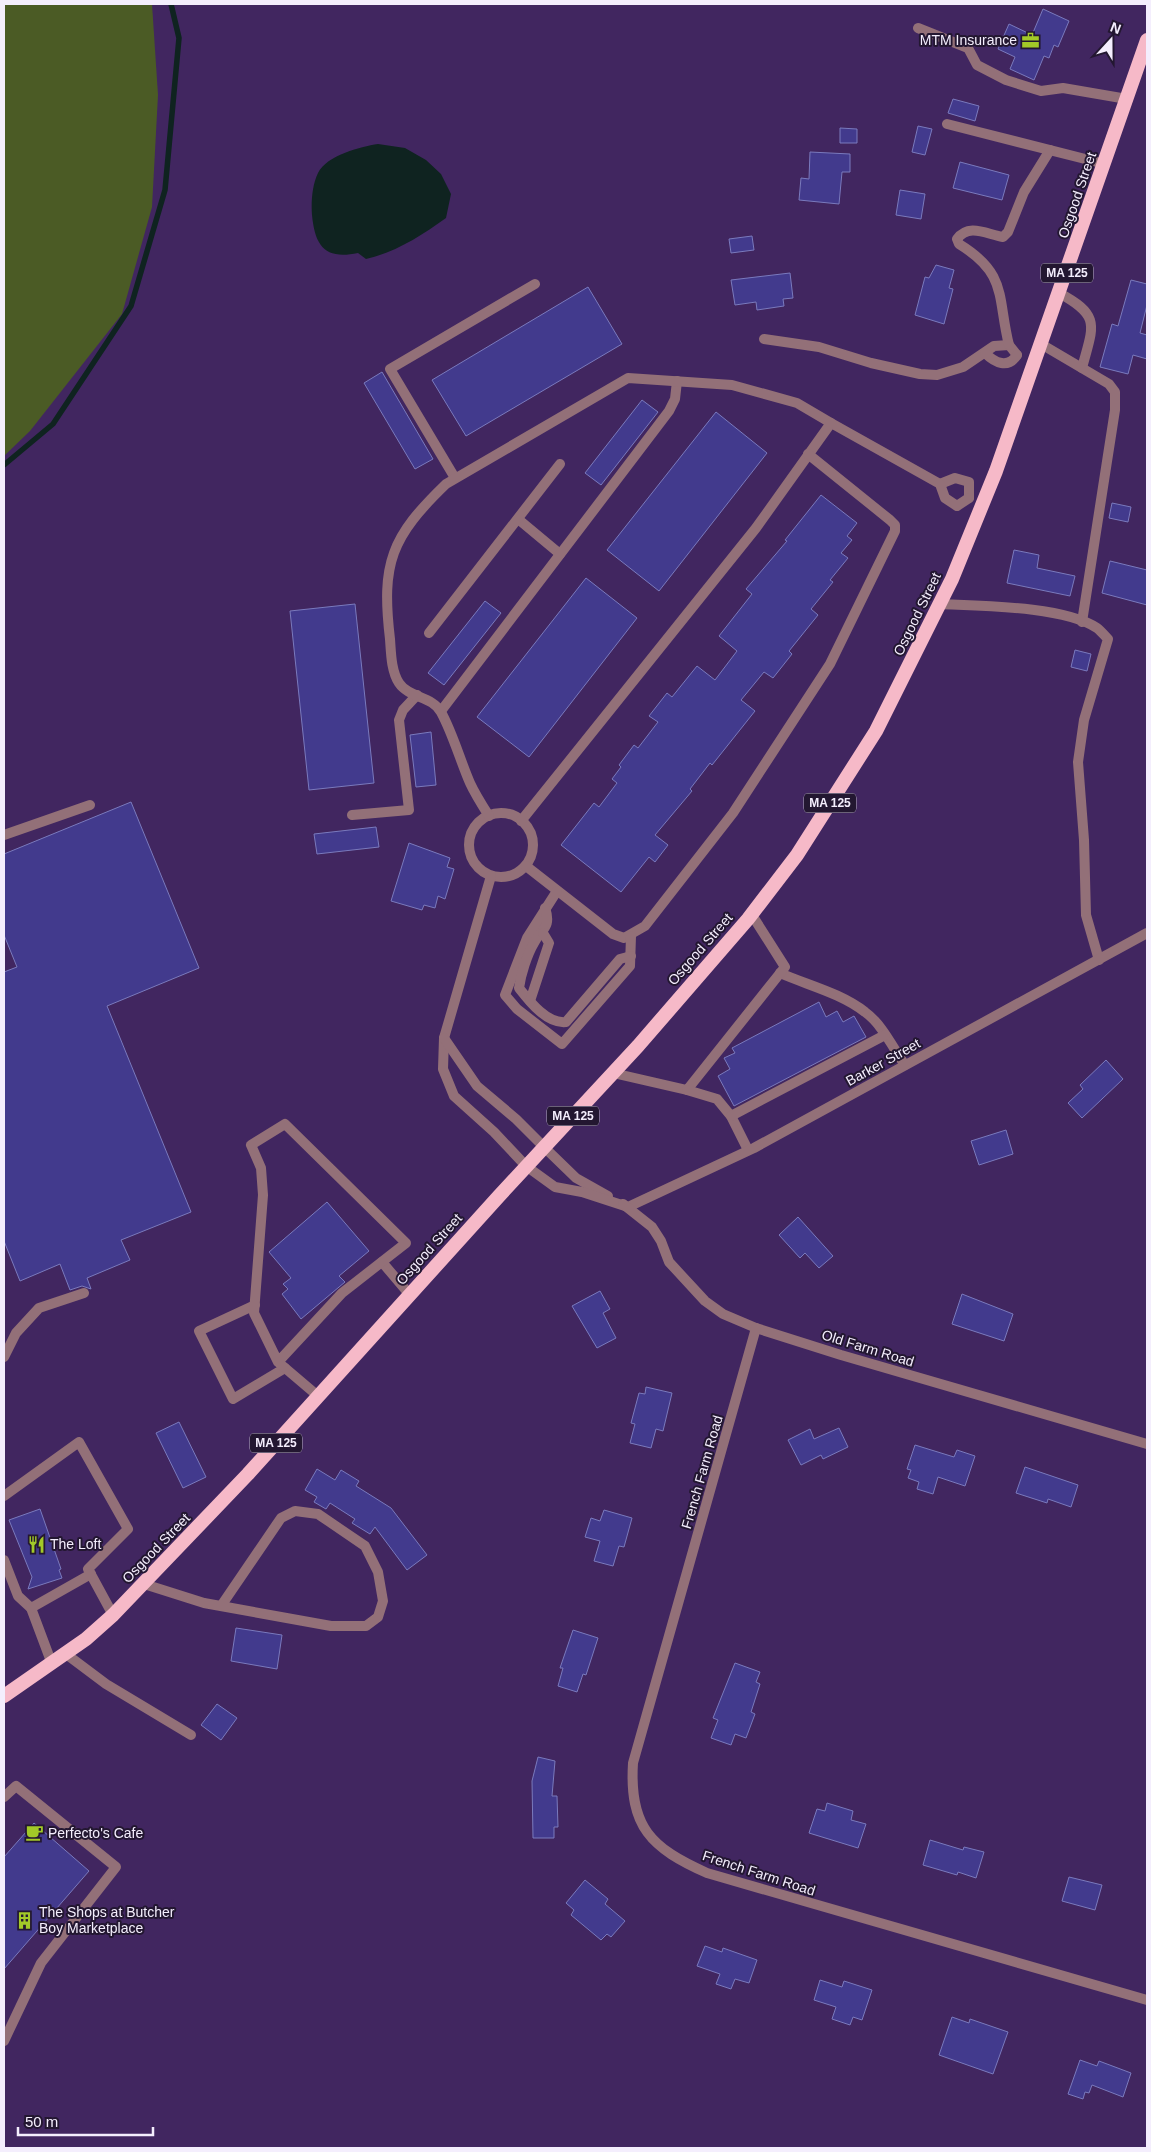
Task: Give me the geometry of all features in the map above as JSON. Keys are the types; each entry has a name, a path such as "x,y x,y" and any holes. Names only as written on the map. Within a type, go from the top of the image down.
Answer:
{"highway":[{"name":"Osgood Street","path":"4,1696 66,1654 113,1615 144,1584 613,1073 752,915 797,855 876,731 940,604 983,504 1040,350 1147,40"}],"street":[{"path":"918,28 968,48 977,65 1006,80 1040,92 1063,88 1127,99"},
{"path":"947,124 1105,164"},
{"path":"1017,355 1009,345 1000,293 994,274 978,256 959,244 957,239 963,231 969,229 1003,236 1008,232 1024,192 1050,150"},
{"path":"456,478 390,369 536,284"},
{"path":"1059,293 1080,304 1089,314 1092,329 1082,368"},
{"path":"764,339 819,347 871,363 920,374 949,372 985,353 994,346 1009,345"},
{"path":"985,353 993,361 1005,364 1013,362 1017,355 1040,350 1082,368 1109,384 1115,392 1115,410 1082,622"},
{"path":"489,816 471,785 441,711 434,704 417,694 405,690 398,682 393,668 386,612 386,581 393,553 408,524 440,490 456,478 628,378 732,385 797,403 940,484 945,498 957,506 969,498"},
{"path":"441,711 669,411 675,399 678,381"},
{"path":"521,821 749,535 830,423"},
{"path":"526,866 613,934 624,938 631,936 645,926 727,821 778,746 830,664 895,531 895,525 890,520 808,454"},
{"path":"429,633 560,464"},
{"path":"940,484 955,478 969,482 969,498"},
{"path":"969,498 983,504"},
{"path":"518,519 560,554"},
{"path":"940,604 1026,609 1082,622 1096,628 1108,639 1084,720 1078,762 1084,840 1086,915 1099,960"},
{"path":"352,815 409,810 399,720 403,710 417,694"},
{"path":"4,835 90,805"},
{"path":"509,814 521,821 532,835 533,846 526,866 508,877 490,876 478,868 469,849 473,829 489,816 509,814"},
{"path":"490,876 444,1038 443,1069 454,1096 494,1132 526,1166 555,1187 582,1192 628,1207"},
{"path":"557,891 526,938 505,996 516,1009 562,1044 630,966 631,936"},
{"path":"545,908 548,917 543,934 534,942 519,988 549,1019 558,1023 566,1022 620,959 631,956"},
{"path":"687,1090 785,967 752,915"},
{"name":"Barker Street","path":"628,1207 748,1150 1147,933"},
{"path":"530,1001 549,943 543,934"},
{"path":"780,973 838,997 866,1012 905,1065"},
{"path":"732,1116 884,1035"},
{"path":"444,1038 477,1086 516,1119 576,1178 628,1207"},
{"path":"613,1073 717,1098 732,1116 748,1150"},
{"path":"255,1305 199,1331 233,1399 282,1365 342,1293 406,1243 285,1124 251,1144 261,1168 263,1195 255,1305 254,1313 282,1365 318,1396"},
{"name":"Old Farm Road","path":"628,1207 652,1227 660,1240 669,1262 705,1301 722,1314 756,1328 841,1355 1147,1444"},
{"path":"382,1262 410,1295"},
{"path":"4,1357 16,1333 40,1308 84,1293"},
{"name":"French Farm Road","path":"756,1328 632,1763 631,1790 640,1823 653,1840 669,1853 708,1873 1147,2000"},
{"path":"4,1496 80,1442 128,1530 88,1569 113,1615"},
{"path":"144,1584 204,1603 331,1626 366,1626 378,1617 383,1601 378,1572 365,1546 318,1514 295,1511 281,1518 221,1606"},
{"path":"4,1560 18,1596 31,1608 52,1664"},
{"path":"31,1608 91,1574"},
{"path":"66,1654 106,1684 191,1735"},
{"path":"4,1798 16,1786 116,1867 41,1963 4,2041"}],"green space":[{"path":"4,4 152,4 158,95 152,207 122,314 30,431 4,456"}],"shaded area":[{"path":"378,144 405,148 426,160 441,174 451,194 446,218 408,243 377,256 366,259 358,253 347,255 330,252 319,242 313,226 312,200 314,183 318,173 322,167 336,157 362,147"}],"building":[{"name":"MTM Insurance","path":"1043,9 1069,21 1058,47 1054,45 1049,58 1044,56 1034,80 1010,69 1015,57 998,49 1009,24 1032,35"},
{"path":"953,99 979,106 975,121 948,113"},
{"path":"918,126 932,129 925,155 912,152"},
{"path":"840,128 857,129 857,143 840,143"},
{"path":"810,152 850,154 850,172 842,172 839,204 799,200 801,178 809,179"},
{"path":"960,162 1009,175 1002,200 953,188"},
{"path":"900,190 925,194 921,219 896,215"},
{"path":"752,236 754,250 731,253 729,239"},
{"path":"936,265 954,270 949,288 953,289 944,324 915,315 925,277 929,278"},
{"path":"790,273 793,298 783,299 784,306 757,310 756,302 735,305 731,280"},
{"path":"1131,280 1147,284 1147,305 1140,333 1147,335 1147,359 1133,355 1128,374 1100,367 1112,324 1118,326"},
{"path":"588,287 622,344 466,436 432,380"},
{"path":"382,372 433,459 415,469 364,383"},
{"path":"642,400 658,412 601,485 585,473"},
{"path":"716,412 767,453 659,591 607,550"},
{"path":"821,495 857,523 847,536 852,540 841,553 848,558 830,580 833,582 811,609 818,615 789,651 792,654 773,678 764,672 741,700 755,711 712,765 710,763 690,789 692,791 655,835 668,845 655,862 649,857 621,892 561,845 594,803 599,807 617,783 612,779 621,767 619,765 634,745 638,748 658,722 649,716 667,693 672,697 697,666 715,680 737,651 719,636 752,594 746,589 787,541 785,540"},
{"path":"1112,503 1131,507 1128,522 1109,518"},
{"path":"1014,550 1039,555 1037,568 1075,576 1070,596 1007,583"},
{"path":"1110,561 1147,570 1147,605 1102,593"},
{"path":"586,578 637,618 529,757 477,717"},
{"path":"485,601 501,613 444,685 428,673"},
{"path":"355,604 374,783 309,790 290,611"},
{"path":"1075,650 1091,654 1087,671 1071,667"},
{"path":"431,732 436,785 416,787 410,735"},
{"path":"131,802 199,968 107,1006 191,1212 121,1240 130,1260 87,1278 91,1289 82,1286 70,1290 60,1264 20,1281 4,1241 4,972 17,967 4,935 4,854"},
{"path":"376,827 379,847 317,854 314,834"},
{"path":"409,843 450,858 447,867 454,869 445,899 438,896 435,908 424,905 422,910 391,901"},
{"path":"819,1002 826,1017 837,1011 843,1022 854,1016 866,1037 734,1106 718,1076 730,1069 724,1058 735,1053 732,1048"},
{"path":"1106,1060 1123,1079 1082,1118 1068,1103 1083,1089 1080,1085"},
{"path":"1006,1130 1013,1154 979,1165 971,1141"},
{"path":"327,1202 369,1251 339,1276 345,1282 301,1319 282,1294 288,1289 283,1284 291,1278 269,1252"},
{"path":"798,1217 833,1256 819,1268 805,1253 800,1258 779,1235"},
{"path":"600,1291 610,1309 603,1313 616,1338 597,1348 572,1306"},
{"path":"962,1294 1013,1314 1004,1341 952,1324"},
{"path":"646,1387 672,1393 663,1431 656,1429 651,1448 630,1443 635,1424 631,1423 639,1393 645,1394"},
{"path":"179,1422 206,1477 183,1488 156,1433"},
{"path":"839,1428 848,1447 823,1459 821,1455 801,1465 788,1440 810,1429 814,1439"},
{"path":"915,1445 954,1457 957,1450 975,1456 965,1486 938,1477 933,1494 917,1489 919,1482 908,1478 911,1470 907,1469"},
{"path":"1025,1467 1078,1485 1071,1507 1048,1499 1047,1503 1016,1493"},
{"path":"317,1469 335,1480 341,1470 359,1481 356,1486 391,1508 427,1555 407,1570 375,1527 370,1534 352,1523 355,1519 330,1503 326,1509 314,1502 317,1497 305,1490"},
{"name":"The Loft","path":"40,1509 61,1569 59,1570 62,1578 28,1589 32,1577 9,1520"},
{"path":"604,1510 632,1518 624,1547 619,1546 613,1566 594,1561 600,1541 585,1537 591,1518 600,1521"},
{"path":"236,1628 282,1635 277,1669 231,1661"},
{"path":"573,1630 598,1638 586,1675 583,1674 577,1692 558,1686 563,1668 560,1668"},
{"path":"735,1663 760,1672 756,1682 760,1684 751,1712 755,1714 746,1738 735,1734 731,1745 711,1738 718,1720 713,1718"},
{"path":"217,1704 237,1718 221,1740 201,1725"},
{"path":"538,1757 555,1761 552,1796 557,1796 558,1827 554,1827 554,1838 533,1838 532,1781"},
{"path":"827,1803 853,1811 851,1820 866,1824 858,1848 809,1833 817,1809 825,1811"},
{"name":"The Shops at Butcher Boy Marketplace","path":"34,1823 89,1871 4,1969 4,1857"},
{"path":"930,1840 963,1850 964,1847 984,1852 976,1878 958,1872 957,1875 923,1865"},
{"path":"1069,1877 1102,1885 1095,1910 1062,1901"},
{"path":"585,1880 608,1899 605,1904 625,1921 611,1937 607,1934 601,1940 571,1915 574,1910 566,1903"},
{"path":"705,1946 722,1952 723,1948 757,1960 749,1983 735,1979 731,1989 716,1984 720,1974 697,1966"},
{"path":"820,1980 842,1987 844,1981 872,1990 862,2020 853,2017 850,2025 832,2019 836,2007 814,2000"},
{"path":"952,2017 969,2023 970,2019 1008,2032 993,2074 939,2055"},
{"path":"1080,2060 1097,2066 1099,2061 1131,2073 1123,2097 1092,2085 1089,2093 1085,2092 1083,2099 1068,2094"}],"waterway":[{"path":"4,465 53,424 131,306 165,190 179,38 171,4"}],"place":[{"name":"MTM Insurance","path":"1031,40"},
{"name":"The Loft","path":"36,1544"},
{"name":"Perfecto's Cafe","path":"34,1833"},
{"name":"The Shops at Butcher Boy Marketplace","path":"25,1920"}]}
